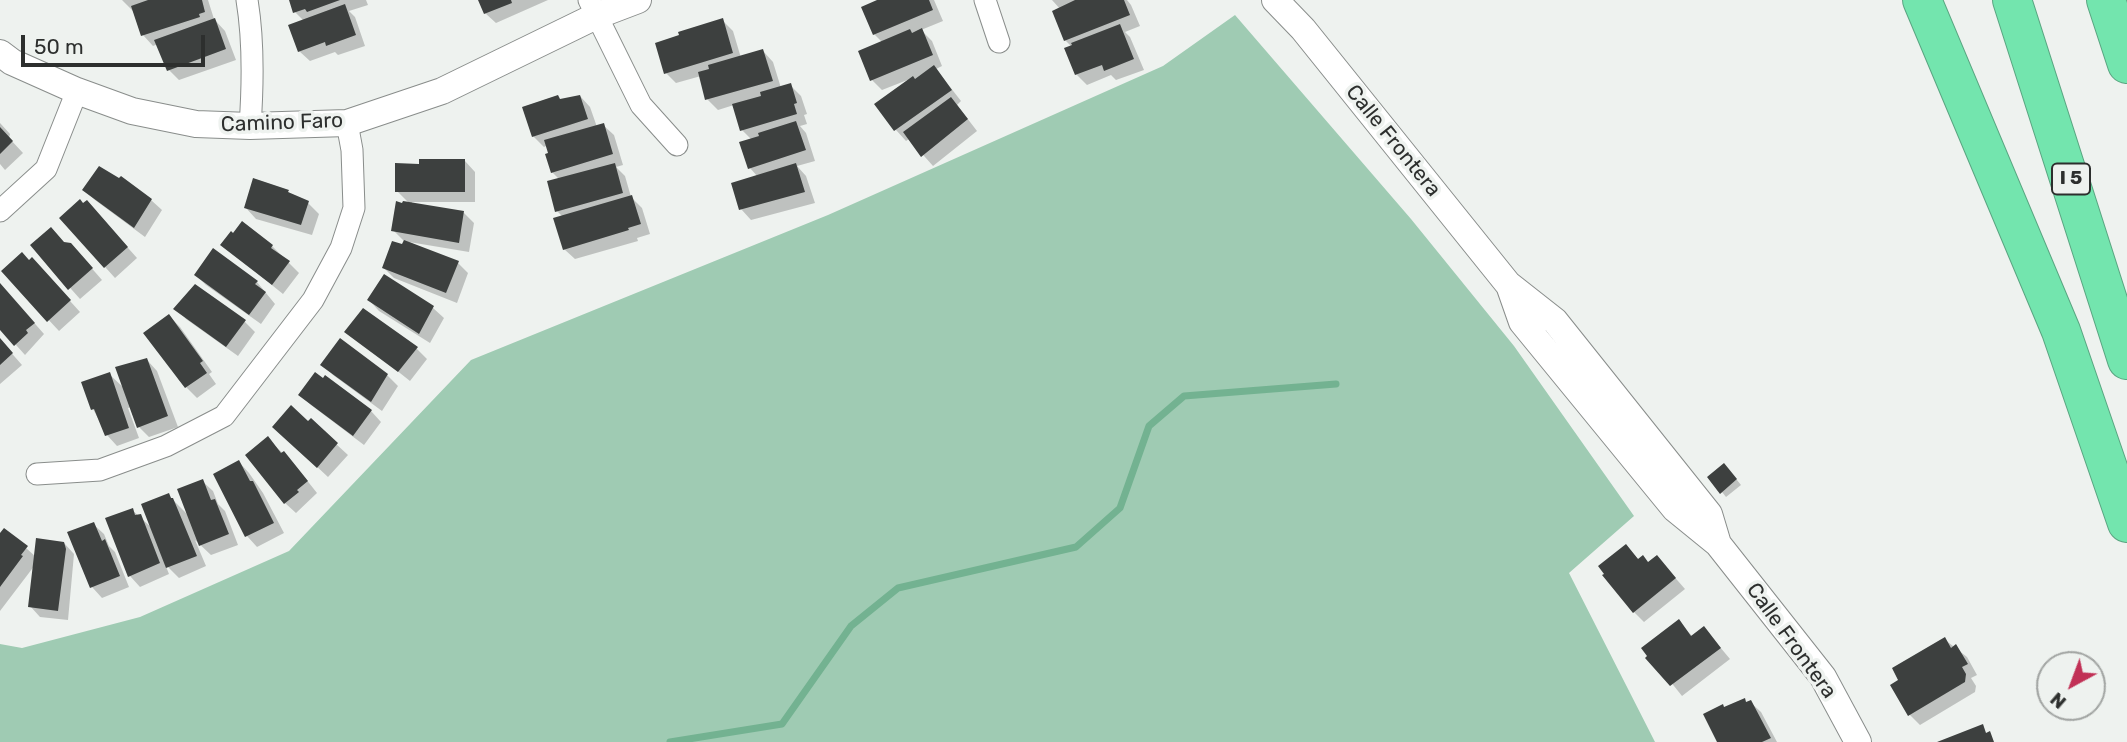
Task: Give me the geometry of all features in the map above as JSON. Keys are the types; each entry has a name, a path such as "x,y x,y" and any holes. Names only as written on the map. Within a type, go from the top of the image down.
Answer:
{"highway":[{"path":"1922,0 2061,331 2127,523"},
{"name":"I 5","path":"2012,0 2127,360"},
{"path":"2106,0 2127,64"}],"street":[{"path":"247,0 251,24 253,89 250,126"},
{"name":"Camino Faro","path":"0,53 12,62 77,92 132,111 196,124 250,126 347,123 442,90 592,8 638,0"},
{"path":"985,0 999,42"},
{"name":"Calle Frontera","path":"1275,0 1303,29 1508,284 1555,321 1709,514 1718,544 1823,677 1858,742"},
{"path":"592,8 641,105 677,145"},
{"path":"0,211 46,169 77,92"},
{"path":"37,474 100,470 166,446 224,416 313,300 341,247 354,208 352,150 347,123"}],"green space":[{"path":"1235,15 1411,219 1514,346 1634,516 1569,573 1655,742 0,742 0,644 22,648 140,617 289,551 471,360 828,215 1163,66"}],"building":[{"path":"148,0 202,0 205,12 199,14 200,17 141,36 131,6"},
{"path":"289,0 340,0 307,12 305,9 293,13"},
{"path":"478,0 511,0 512,3 484,14"},
{"path":"877,0 929,0 933,10 873,35 861,7"},
{"path":"1075,0 1124,0 1130,15 1064,41 1052,11"},
{"path":"345,4 356,35 326,46 325,42 298,52 288,25"},
{"path":"215,18 226,49 167,71 154,40"},
{"path":"723,18 733,53 664,74 655,43 679,35 678,32"},
{"path":"1120,24 1134,59 1104,71 1102,65 1075,75 1064,48"},
{"path":"922,28 933,55 870,81 858,51 910,29 912,33"},
{"path":"763,49 773,81 705,100 698,72 709,69 708,65"},
{"path":"934,65 952,90 894,131 874,104 913,76 915,79"},
{"path":"791,83 797,114 740,131 732,104 761,96 760,92"},
{"path":"558,95 560,99 580,95 588,119 532,137 522,107"},
{"path":"951,97 968,119 921,157 903,132"},
{"path":"796,121 806,150 748,169 739,142"},
{"path":"604,123 613,154 551,173 544,140"},
{"path":"0,127 13,141 0,154"},
{"path":"419,159 465,159 465,192 395,192 395,163 419,164"},
{"path":"615,163 623,193 555,212 547,181"},
{"path":"796,163 805,192 739,210 731,183"},
{"path":"99,166 119,178 121,176 152,199 134,228 82,190"},
{"path":"253,178 289,190 288,192 309,201 301,225 244,208"},
{"path":"632,195 641,224 563,250 553,218"},
{"path":"80,199 83,203 87,200 128,247 104,268 59,218"},
{"path":"396,201 464,211 459,243 391,231"},
{"path":"242,221 273,245 271,248 290,261 272,285 220,245"},
{"path":"51,227 64,242 71,243 93,268 68,290 30,245"},
{"path":"404,240 459,261 446,293 382,268 392,241 402,244"},
{"path":"213,248 258,281 255,284 266,292 249,315 194,275"},
{"path":"22,252 29,260 32,257 71,300 47,322 1,271"},
{"path":"384,274 434,306 419,334 367,300"},
{"path":"0,283 35,323 14,346 0,330"},
{"path":"195,284 246,320 226,347 173,309"},
{"path":"363,308 418,347 398,372 344,332"},
{"path":"169,314 203,361 200,363 207,373 185,388 143,333"},
{"path":"0,338 13,353 0,365"},
{"path":"340,338 388,374 371,402 320,365"},
{"path":"147,358 168,416 137,428 115,367"},
{"path":"110,372 129,428 105,436 94,409 91,410 81,382"},
{"path":"315,372 323,378 325,375 372,410 353,436 298,395"},
{"path":"291,405 308,421 311,418 338,443 317,468 272,427"},
{"path":"268,436 308,481 284,504 245,455"},
{"path":"239,460 274,523 245,537 213,474"},
{"path":"1724,463 1737,479 1720,494 1707,477"},
{"path":"203,479 211,500 215,499 229,534 199,546 177,489"},
{"path":"169,493 197,556 166,568 141,504"},
{"path":"133,508 135,515 141,514 160,563 128,577 105,518"},
{"path":"94,522 102,541 105,539 120,576 90,588 67,532"},
{"path":"4,528 28,546 0,587 0,533"},
{"path":"36,538 64,542 66,549 58,611 28,607"},
{"path":"1626,544 1638,559 1643,555 1648,562 1657,555 1676,578 1633,613 1602,575 1604,574 1598,566"},
{"path":"1679,619 1691,636 1704,626 1721,648 1670,686 1645,658 1647,656 1641,648"},
{"path":"1945,637 1951,648 1956,644 1968,664 1962,667 1966,674 1965,682 1908,716 1890,685 1898,680 1892,668"},
{"path":"1745,698 1746,702 1751,700 1771,738 1762,742 1717,742 1703,714 1723,704 1724,707"},
{"path":"1983,724 1986,733 1990,731 1994,742 1937,742"}],"waterway":[{"path":"670,742 782,724 851,626 898,588 1076,547 1120,508 1149,426 1184,396 1336,384"}]}
